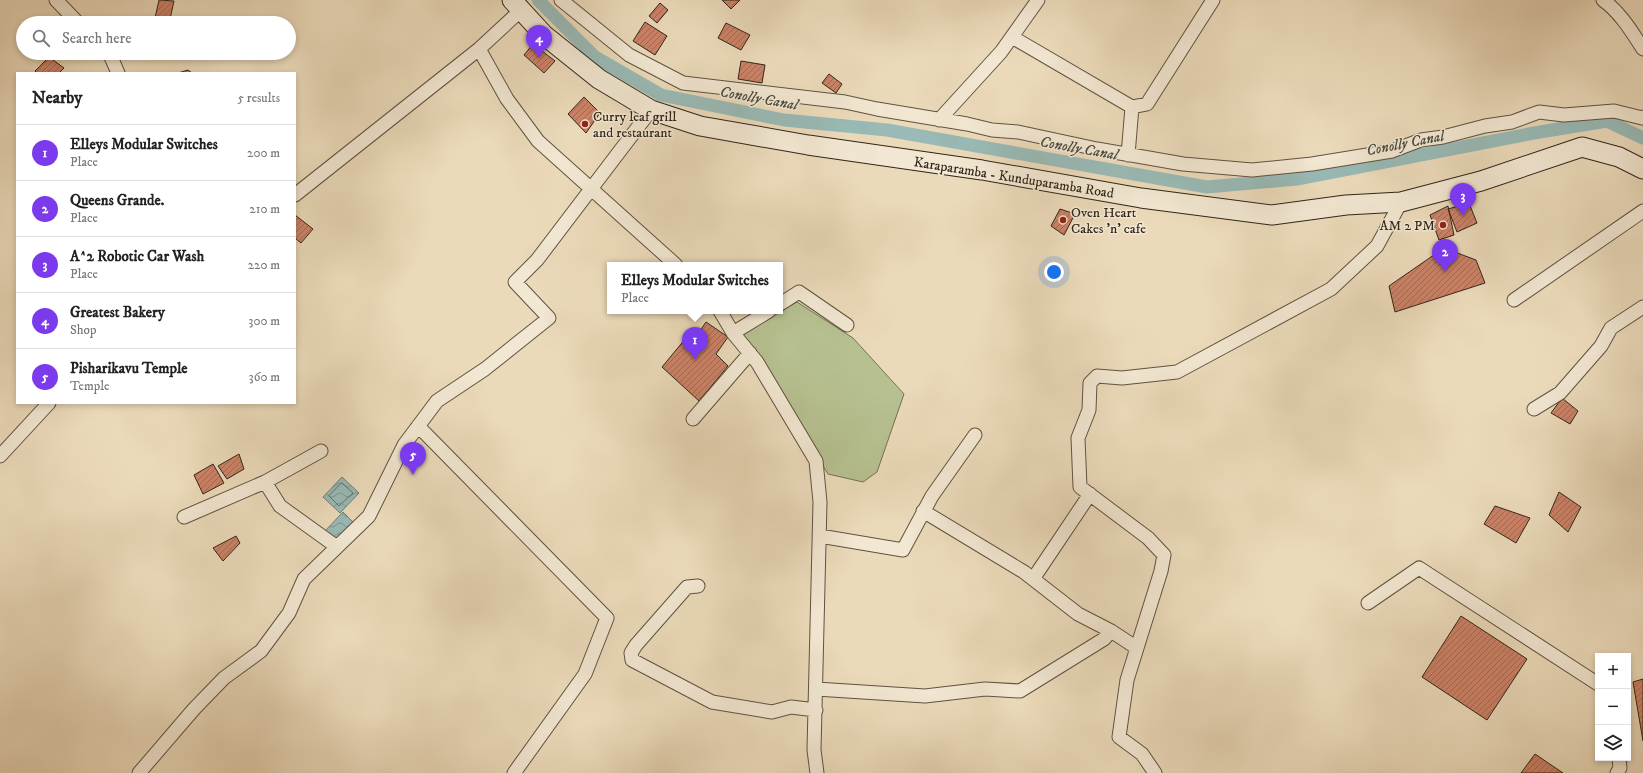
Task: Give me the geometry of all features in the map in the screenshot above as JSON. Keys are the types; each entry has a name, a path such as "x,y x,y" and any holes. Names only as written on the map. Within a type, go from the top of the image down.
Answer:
{"main road":[{"name":"Karaparamba - Kunduparamba Road","path":"516,6 544,35 599,79 651,110 700,126 800,144 982,170 1141,198 1272,215 1346,205 1401,202 1481,181 1582,147 1618,157 1643,169"}],"street":[{"path":"56,0 71,16"},
{"path":"561,0 629,55 683,83 845,102 967,124 992,130 1018,132 1128,155 1183,164 1252,170 1312,164 1392,151 1421,140 1443,137 1485,126 1512,122 1539,112 1564,115 1614,112 1643,118"},
{"path":"939,120 1001,52 1038,0"},
{"path":"1012,37 1132,107 1147,104 1213,0"},
{"path":"1608,1 1631,30 1643,49"},
{"path":"296,194 479,49 516,6"},
{"path":"479,49 507,99 538,140 673,262"},
{"path":"112,60 118,72"},
{"path":"1128,155 1132,107"},
{"path":"139,773 194,709 224,678 261,651 289,613 304,579 369,516 404,445 437,401 485,369 549,318 515,282 536,260 651,110"},
{"path":"1155,773 1142,754 1119,737 1127,680 1161,571 1164,555 1148,538 1080,487 1078,438 1089,410 1090,383 1097,376 1122,378 1177,372 1331,289 1377,246 1401,202"},
{"path":"1514,300 1643,211"},
{"path":"783,302 799,292 847,324"},
{"path":"1534,410 1560,393 1601,346 1611,328 1643,307"},
{"path":"722,314 733,333 757,362 816,461 820,502 814,750 817,773"},
{"path":"733,333 764,314"},
{"path":"693,419 750,353"},
{"path":"0,456 48,404"},
{"path":"418,426 607,618 585,674 514,773"},
{"path":"820,536 903,550 932,496 975,435"},
{"path":"184,517 265,482 321,450"},
{"path":"265,482 280,506 337,546"},
{"path":"1033,579 1090,494"},
{"path":"923,511 1033,579 1078,614 1111,631 1137,648"},
{"path":"1368,603 1419,568 1595,682"},
{"path":"698,586 687,587 636,645 631,653 632,660 712,702 772,712 790,707 816,710"},
{"path":"816,689 925,696 985,690 1020,691 1104,639 1111,631"},
{"path":"1617,773 1620,768 1619,761"}],"green space":[{"path":"797,302 853,338 904,394 877,472 863,482 828,474 742,335 777,314 783,314 783,310"}],"water":[{"path":"342,477 359,493 340,513 323,497"},
{"path":"343,512 356,525 338,543 324,532"}],"building":[{"path":"159,0 174,1 171,16 155,16"},
{"path":"722,0 740,0 731,9"},
{"path":"660,3 668,10 657,23 649,16"},
{"path":"645,22 667,36 655,55 633,41"},
{"path":"726,23 750,35 741,50 718,38"},
{"path":"533,44 555,61 544,73 524,55"},
{"path":"46,60 53,60 64,68 60,72 35,71"},
{"path":"741,61 765,65 762,83 738,79"},
{"path":"829,74 842,84 836,93 822,83"},
{"name":"Curry leaf grill and restaurant","path":"584,97 600,113 586,133 568,114"},
{"path":"1469,203 1477,223 1457,232 1448,209"},
{"name":"AM 2 PM","path":"1448,206 1454,235 1439,240 1430,215"},
{"name":"Oven Heart Cakes 'n' cafe","path":"1060,209 1075,214 1064,235 1051,226"},
{"path":"296,216 313,229 301,243 296,239"},
{"path":"1444,248 1476,260 1485,283 1395,312 1389,286"},
{"path":"706,322 728,337 716,354 728,366 699,401 662,367 691,332 695,338"},
{"path":"1562,398 1578,411 1570,424 1551,413"},
{"path":"239,454 244,469 227,479 218,466"},
{"path":"213,464 224,483 203,494 194,475"},
{"path":"1559,492 1581,507 1568,532 1549,515"},
{"path":"1495,506 1530,518 1516,543 1484,524"},
{"path":"236,536 240,543 223,561 213,548"},
{"path":"1461,616 1527,659 1487,720 1422,677"},
{"path":"1643,679 1643,741 1633,682"},
{"path":"1535,754 1563,773 1521,773"}],"waterway":[{"name":"Conolly Canal","path":"538,0 595,57 661,95 784,120 887,130 1207,187 1297,179 1534,133 1607,121 1643,138"}],"place":[{"name":"Greatest Bakery","path":"539,58"},
{"name":"Curry leaf grill and restaurant","path":"585,124"},
{"name":"A^2 Robotic Car Wash","path":"1463,216"},
{"name":"Oven Heart Cakes 'n' cafe","path":"1063,220"},
{"name":"AM 2 PM","path":"1443,225"},
{"name":"Queens Grande.","path":"1445,272"},
{"name":"Elleys Modular Switches","path":"695,360"},
{"name":"Pisharikavu Temple","path":"413,475"}]}
